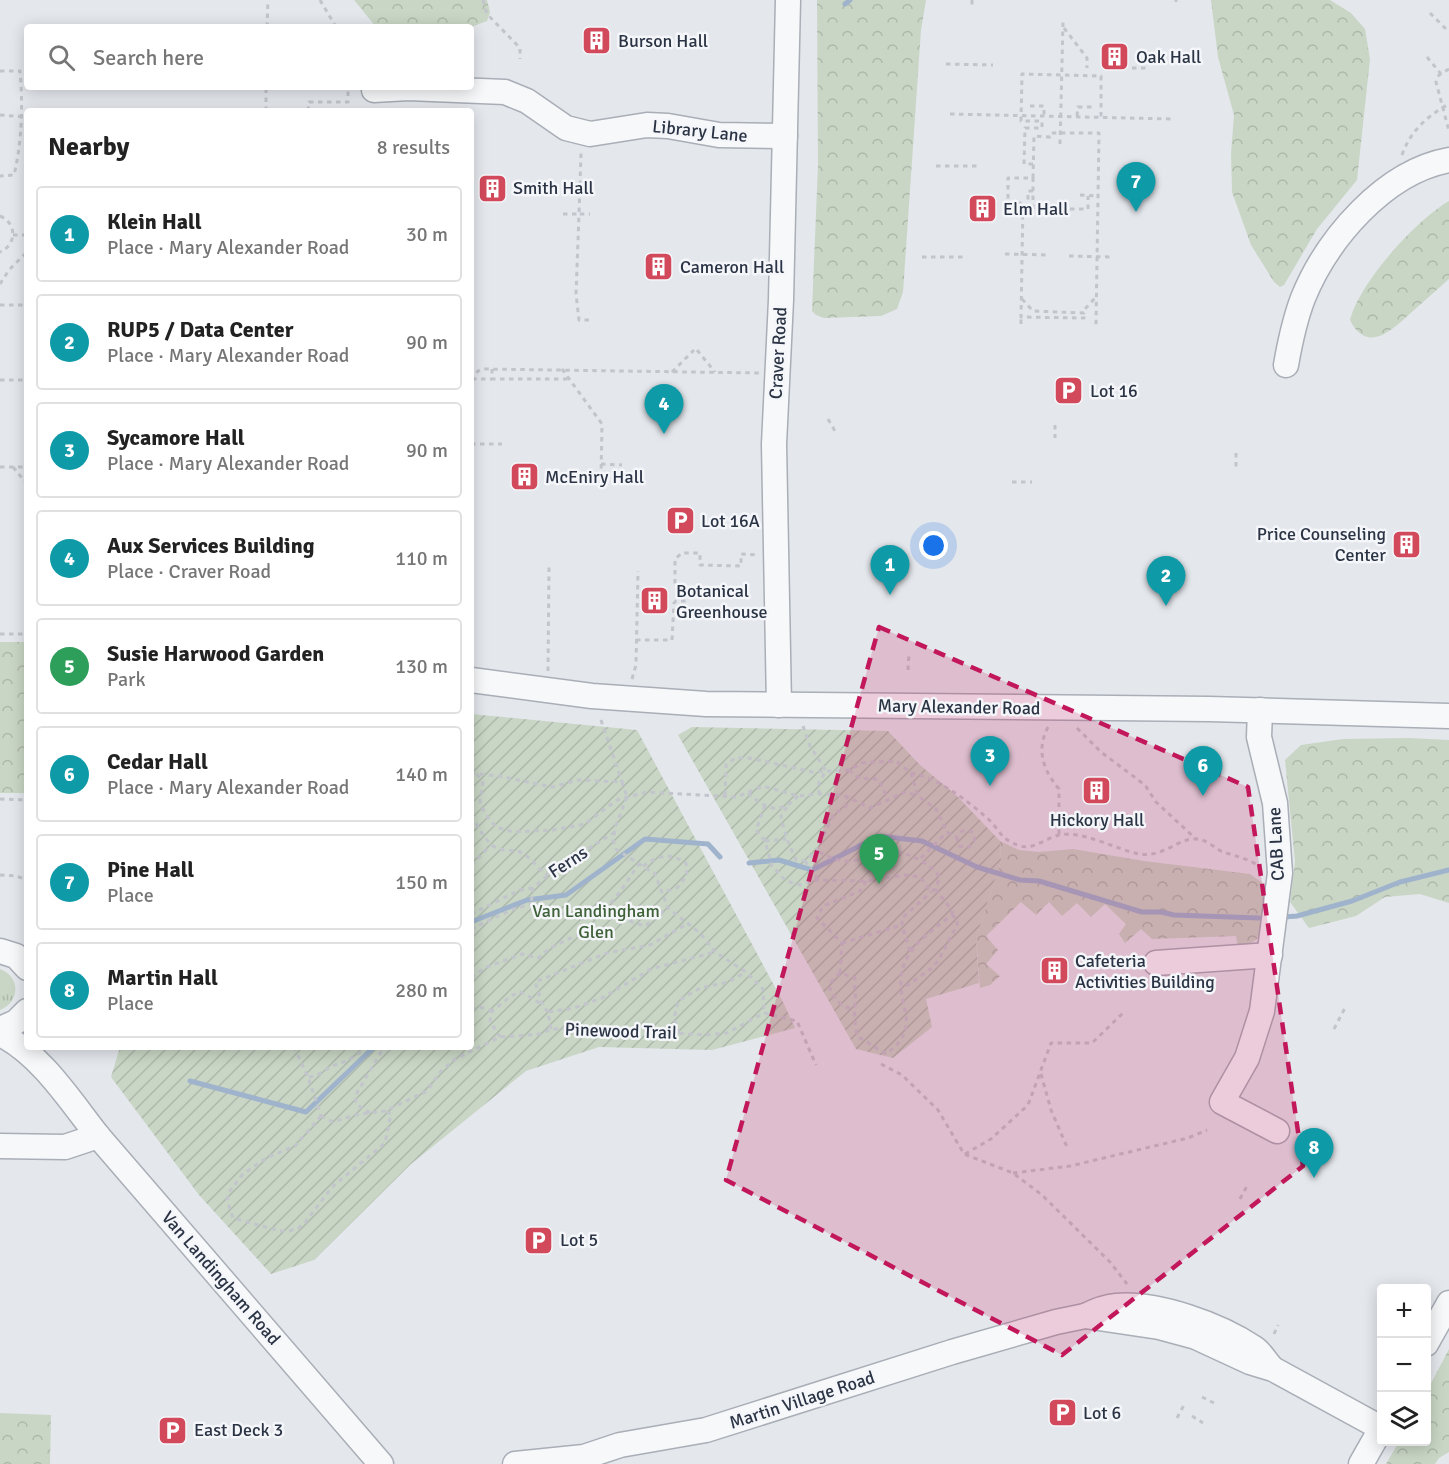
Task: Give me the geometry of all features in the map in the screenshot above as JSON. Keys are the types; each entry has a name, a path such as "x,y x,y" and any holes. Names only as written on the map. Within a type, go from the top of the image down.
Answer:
{"street":[{"name":"Craver Road","path":"779,705 774,444 781,300 788,0"},
{"name":"Library Lane","path":"456,90 505,92 527,101 566,128 590,134 647,125 668,126 719,135 785,136"},
{"path":"1286,365 1303,298 1333,244 1358,215 1394,184 1430,165 1449,160"},
{"name":"Mary Alexander Road","path":"474,680 658,702 1260,710 1449,716"},
{"name":"CAB Lane","path":"1260,710 1259,737 1275,811 1280,864 1278,887 1262,1011 1252,1044 1222,1102 1277,1131"},
{"path":"1156,963 1270,955"},
{"path":"0,1029 16,1023 24,1014"},
{"name":"Van Landingham Road","path":"0,1034 21,1047 63,1091 98,1136 381,1464"},
{"name":"Van Landingham Road","path":"42,1050 63,1091"},
{"path":"0,1146 65,1147 98,1136"},
{"path":"1429,1338 1449,1303"},
{"name":"Martin Village Road","path":"515,1464 584,1457 620,1445 706,1430 952,1352 1118,1306 1175,1313 1204,1323 1254,1348 1273,1369 1377,1426"},
{"path":"1361,1464 1377,1435"}],"path":[{"path":"267,24 268,0"},
{"path":"320,0 334,24"},
{"path":"483,0 487,14 520,48 520,59"},
{"path":"972,0 972,9"},
{"path":"1430,13 1449,32"},
{"path":"1060,144 1063,24 1087,58 1087,68"},
{"path":"1427,57 1441,74"},
{"path":"946,64 993,65"},
{"path":"1132,68 1150,68"},
{"path":"1449,69 1441,74 1436,82 1445,107 1449,131"},
{"path":"0,71 20,71 17,164 14,175 0,176"},
{"path":"1034,164 1024,164 1025,128 1042,128 1042,121 1021,121 1022,74 1101,76 1101,117"},
{"path":"266,90 266,108"},
{"path":"309,108 309,102 348,102 347,90"},
{"path":"1030,106 1044,106 1044,116"},
{"path":"1077,116 1078,107 1093,107"},
{"path":"1401,160 1405,146 1415,130 1427,118 1445,107"},
{"path":"950,114 1173,119"},
{"path":"0,115 24,117"},
{"path":"1033,191 1028,191 1028,213 1033,213 1034,136 1050,137 1050,133 1099,134 1096,325"},
{"path":"581,152 576,294 579,320 589,320"},
{"path":"936,166 980,166"},
{"path":"1021,324 1023,203 1008,203 1008,178 1033,178"},
{"path":"1080,195 1098,196"},
{"path":"1070,209 1088,209 1088,195"},
{"path":"563,214 590,214"},
{"path":"0,216 9,222 13,235 9,246 0,252"},
{"path":"13,235 24,235"},
{"path":"1005,254 1049,255"},
{"path":"0,284 9,270 24,255"},
{"path":"1069,256 1112,257"},
{"path":"922,257 966,257"},
{"path":"1021,317 1084,318 1084,310 1097,297"},
{"path":"1021,298 1033,311 1084,312"},
{"path":"0,305 24,305"},
{"path":"672,372 695,350 716,373"},
{"path":"474,376 480,369 764,373"},
{"path":"492,369 492,379"},
{"path":"562,369 602,424 601,476 606,477"},
{"path":"474,379 569,380"},
{"path":"0,380 24,380"},
{"path":"828,419 835,431"},
{"path":"1055,424 1055,438"},
{"path":"474,444 502,444"},
{"path":"1236,453 1236,469"},
{"path":"601,464 622,465"},
{"path":"0,467 24,467"},
{"path":"13,467 24,480"},
{"path":"559,475 573,476"},
{"path":"1012,482 1032,482"},
{"path":"636,640 672,640 674,603 676,601 687,602 689,597 686,588 677,590 675,586 675,560 682,553 700,553 700,565 741,566 741,554 759,555"},
{"path":"548,664 549,567"},
{"path":"631,682 636,664 638,571"},
{"path":"0,634 24,634"},
{"path":"908,670 909,653"},
{"path":"601,720 627,797 613,840 616,849 656,874 668,908 700,933 715,952 746,972 763,989 764,1013 797,1021 816,1065"},
{"path":"802,723 810,746 826,771"},
{"path":"1049,724 1044,739 1041,762 1059,789 1059,835"},
{"path":"1085,736 1107,757 1145,785 1156,802 1196,839 1208,842 1262,867 1278,887"},
{"path":"724,795 726,765 735,758 749,758 813,772 849,770 862,763 896,761 911,773 922,775 958,795 987,817 999,834 1023,847 1044,843 1059,835 1093,839 1139,854 1151,855 1196,839"},
{"path":"849,770 860,778 879,780 888,800"},
{"path":"819,794 819,782 826,771"},
{"path":"911,773 918,796"},
{"path":"474,774 499,776 552,787 578,780 622,782"},
{"path":"477,774 483,783 480,801 485,814 500,829 513,832 553,830 585,824 617,800 647,792 737,797 763,786 798,796 843,795 870,808 905,792 918,796 936,809 947,832 957,838 959,846 969,847 975,839 971,831 962,831 957,838"},
{"path":"748,793 765,805 779,810 787,807"},
{"path":"798,796 781,816 786,839 796,860 805,861 817,851 833,815 846,806 847,798"},
{"path":"0,799 24,800"},
{"path":"765,805 756,830 765,841 772,866 786,881 801,885 814,880 866,881 907,874 920,877 930,892"},
{"path":"474,821 490,845 524,854 532,860 538,870 548,875"},
{"name":"Ferns","path":"531,904 533,888 548,875 615,832"},
{"path":"920,859 947,832"},
{"path":"765,841 786,839"},
{"path":"474,862 490,845"},
{"path":"817,851 840,861 862,860 878,853 901,853 920,859 931,866 940,877 935,889 902,918 902,926 911,952"},
{"path":"643,867 657,858 674,855 686,862 687,875 677,888 663,892"},
{"path":"805,861 819,881"},
{"path":"474,928 511,910 531,904 538,914 550,917 564,913 584,919 599,914 614,901 621,887 639,864"},
{"path":"0,875 24,879"},
{"path":"853,1009 845,1007 829,990 829,984 840,973 842,943 818,918 823,906 860,891 866,881"},
{"path":"474,913 520,890 533,888"},
{"path":"902,989 938,961 957,925 957,918 953,916 951,909 935,889"},
{"path":"605,909 645,926 668,908"},
{"path":"840,973 855,978 853,990 856,1002 853,1009 857,1036 886,1053 896,1046 906,1030 907,1016 901,977 911,952 936,925 953,916"},
{"path":"474,975 487,967 522,954 538,958 550,948 577,935 584,919"},
{"path":"543,1006 535,982 608,953 650,945 687,924"},
{"path":"842,943 902,926"},
{"path":"548,1012 574,1008 602,998 651,969 715,952"},
{"path":"680,1034 674,1019 678,1001 700,988 728,982 746,972"},
{"path":"500,1037 490,1021 492,1011 510,996 520,992 543,1006 548,1012 551,1029"},
{"path":"1334,1029 1346,1006"},
{"path":"474,1008 480,1007 492,1011"},
{"path":"964,1154 991,1139 1028,1105 1051,1043 1092,1043 1124,1012"},
{"name":"Pinewood Trail","path":"321,1116 333,1122 385,1111 427,1091 441,1071 455,1059 500,1037 541,1034 551,1029 600,1028 704,1035 728,1033 764,1013"},
{"path":"295,1050 308,1077 321,1116 295,1146 268,1157 243,1174 229,1192 227,1200 233,1218 280,1231 288,1231 304,1224 332,1187 385,1143 391,1114 385,1111"},
{"path":"308,1077 316,1076 332,1066 347,1061 364,1050"},
{"path":"370,1113 356,1104 355,1096 382,1050"},
{"path":"881,1064 902,1075 938,1110 964,1154 1013,1173 1042,1195 1110,1262 1127,1284"},
{"path":"1040,1072 1051,1110 1067,1147"},
{"path":"1013,1173 1070,1166 1188,1138 1207,1130"},
{"path":"1239,1199 1248,1184"},
{"path":"1274,1334 1278,1325"},
{"path":"1202,1397 1214,1404"},
{"path":"1177,1418 1184,1405"},
{"path":"1192,1416 1203,1423"}],"highlighted area":[{"path":"879,627 1248,787 1303,1166 1062,1355 726,1180"}],"green space":[{"path":"354,0 487,0 490,12 487,21 474,26 474,24 374,24"},
{"path":"817,0 926,0 921,30 903,292 897,309 881,316 824,318 812,311 818,165"},
{"path":"1211,0 1330,0 1351,13 1365,29 1370,59 1357,180 1317,229 1284,285 1280,287 1274,282 1251,245 1232,192 1231,153 1234,115 1218,57"},
{"path":"1449,201 1449,279 1389,331 1373,337 1365,336 1357,331 1350,320 1365,288 1377,271 1405,237 1435,210"},
{"path":"0,642 24,642 24,793 0,793"},
{"name":"Van Landingham Glen","path":"474,714 637,730 795,1028 712,1050 599,1047 526,1071 411,1164 314,1260 271,1274 199,1195 111,1077 119,1050 474,1050"},
{"path":"692,727 888,731 920,765 956,795 1000,841 1001,861 976,938 979,983 926,999 932,1027 893,1058 856,1049 678,735"},
{"path":"1343,739 1449,740 1449,903 1420,894 1385,897 1356,916 1309,928 1290,902 1295,861 1285,760 1301,745"},
{"path":"1000,841 1019,850 1039,852 1073,849 1144,861 1250,874 1264,884 1267,905 1266,924 1257,939 1238,947 1236,936 1152,939 1141,929 1125,943 1119,934 1126,924 1105,904 1091,917 1077,903 1062,916 1049,902 1036,915 1021,902 986,936 998,950 986,964 1000,976 990,985 980,988 976,938 1001,861"},
{"path":"0,969 12,978 15,990 11,1001 0,1010"},
{"path":"1449,1349 1449,1452 1439,1458 1435,1464 1386,1464 1397,1446 1431,1446 1431,1383"},
{"path":"0,1413 51,1415 50,1464 0,1464"}],"waterway":[{"path":"845,4 850,0"},
{"path":"749,863 779,860 812,870 879,836 922,841 977,867 1020,880 1039,881 1142,912 1259,918"},
{"path":"474,921 527,900 566,895 645,839 708,844 720,857"},
{"path":"1284,917 1297,916 1352,901 1400,882 1449,870"},
{"path":"190,1081 306,1112 371,1050"}],"place":[{"name":"Burson Hall","path":"597,41"},
{"name":"Oak Hall","path":"1115,57"},
{"name":"Smith Hall","path":"492,188"},
{"name":"Elm Hall","path":"982,209"},
{"name":"Pine Hall","path":"1136,212"},
{"name":"Cameron Hall","path":"659,267"},
{"name":"Lot 16","path":"1069,391"},
{"name":"Aux Services Building","path":"664,434"},
{"name":"McEniry Hall","path":"524,477"},
{"name":"Lot 16A","path":"680,521"},
{"name":"Price Counseling Center","path":"1407,544"},
{"name":"Klein Hall","path":"890,595"},
{"name":"Botanical Greenhouse","path":"655,601"},
{"name":"RUP5 / Data Center","path":"1166,606"},
{"name":"Sycamore Hall","path":"990,786"},
{"name":"Hickory Hall","path":"1097,791"},
{"name":"Cedar Hall","path":"1203,796"},
{"name":"Susie Harwood Garden","path":"879,884"},
{"name":"Cafeteria Activities Building","path":"1054,971"},
{"name":"Martin Hall","path":"1314,1178"},
{"name":"Lot 5","path":"539,1240"},
{"name":"Lot 6","path":"1062,1413"},
{"name":"East Deck 3","path":"173,1430"}]}
